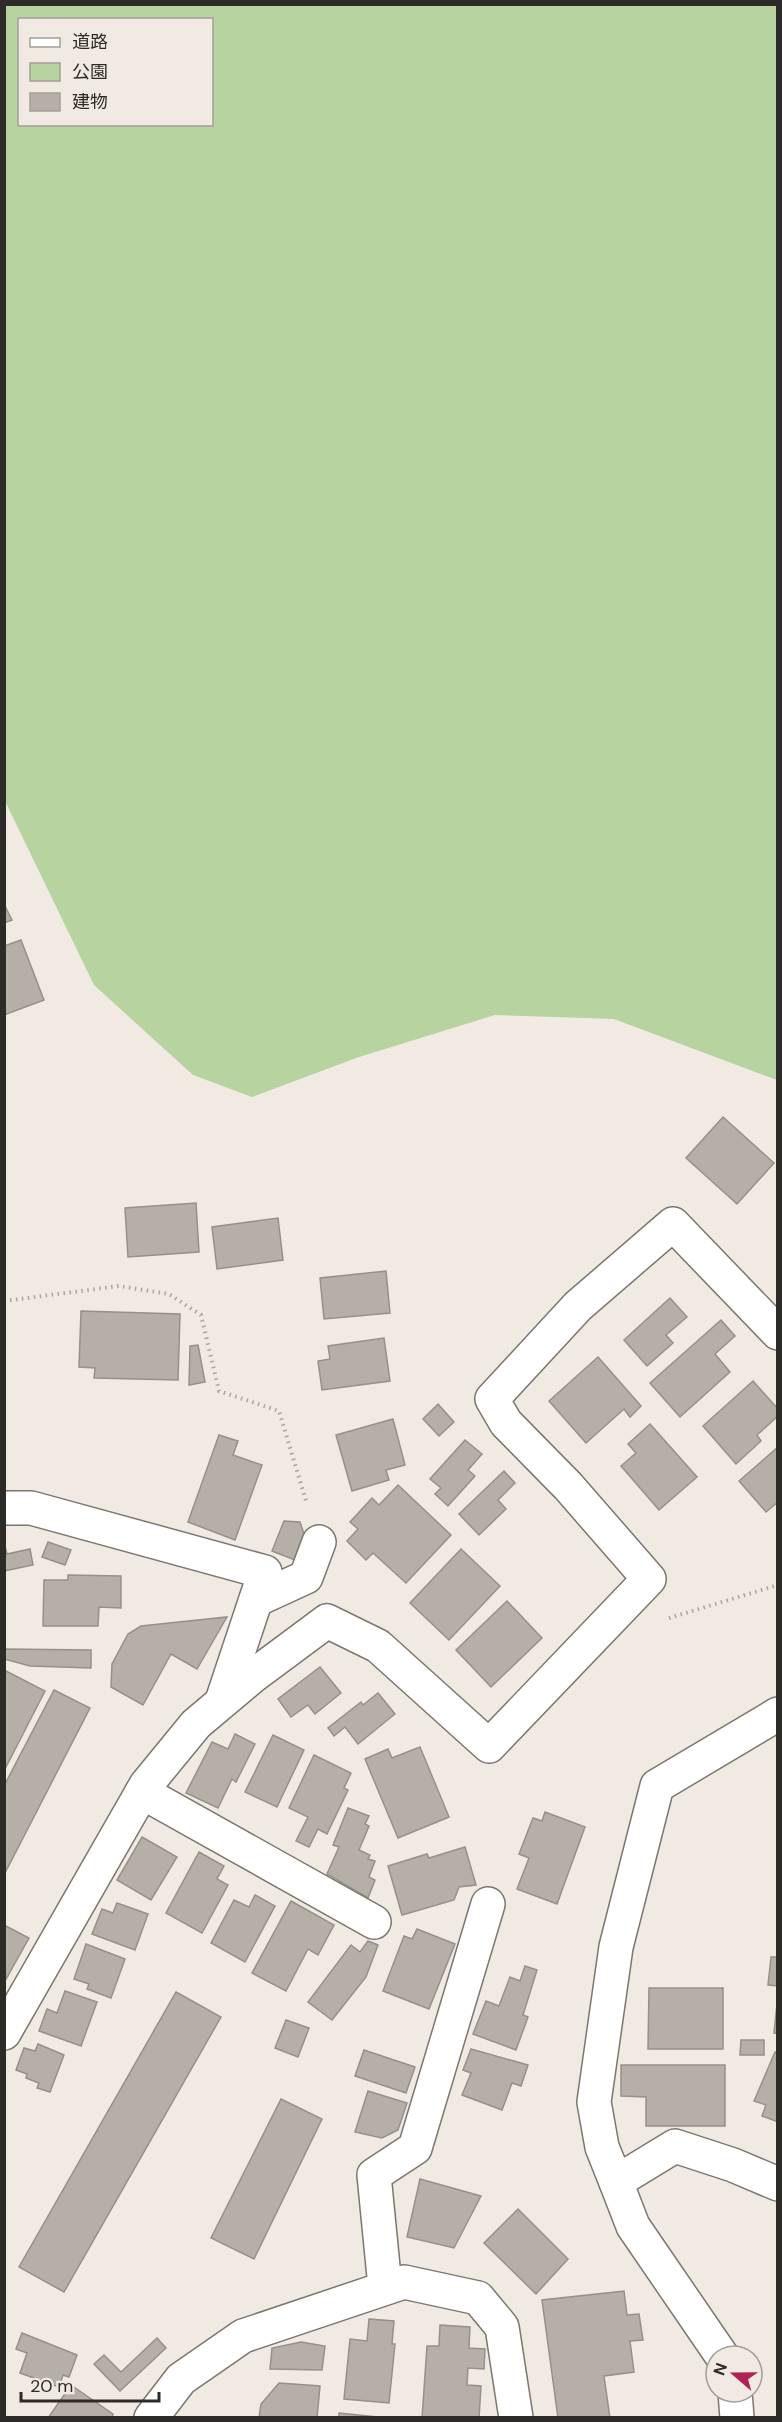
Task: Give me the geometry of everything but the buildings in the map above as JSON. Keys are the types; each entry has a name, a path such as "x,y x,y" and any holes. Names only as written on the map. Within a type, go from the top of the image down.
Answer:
{"street":[{"path":"4,2033 142,1792 196,1724 253,1676 327,1621 378,1646 489,1746 650,1579 567,1486 506,1423 492,1399 578,1306 673,1224 777,1333"},
{"path":"4,1508 31,1508 265,1572 222,1702"},
{"path":"256,1600 306,1577 319,1542"},
{"path":"714,2344 633,2226 602,2147 594,2102 616,1947 657,1786 777,1714"},
{"path":"142,1792 374,1922"},
{"path":"385,2287 374,2175 415,2148 488,1904"},
{"path":"616,2182 675,2146 733,2165 777,2184"},
{"path":"151,2418 181,2379 243,2336 404,2282 478,2298 502,2327 516,2418"}],"path":[{"path":"4,1301 119,1286 169,1294 201,1315 219,1391 279,1411 319,1542"},
{"path":"664,1619 777,1585"}],"green space":[{"path":"5,4 777,5 777,1080 614,1019 495,1015 359,1057 252,1097 193,1075 94,985 5,801"}]}
